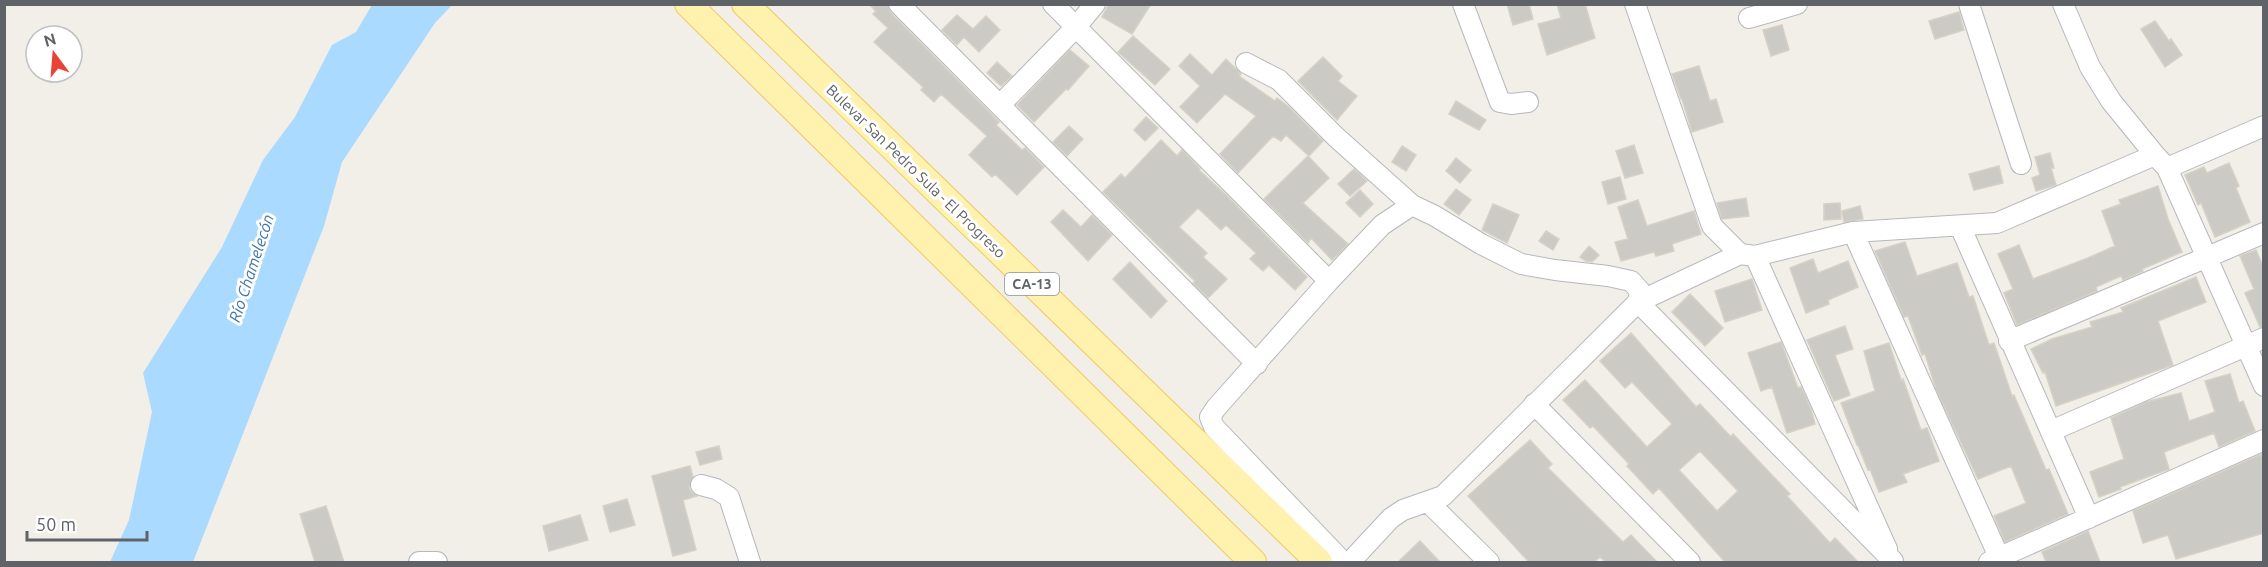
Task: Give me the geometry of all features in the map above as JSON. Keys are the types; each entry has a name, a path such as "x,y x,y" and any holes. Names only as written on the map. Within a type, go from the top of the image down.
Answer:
{"main road":[{"name":"CA-13","path":"688,4 1253,562"},
{"name":"Bulevar San Pedro Sula - El Progreso","path":"745,4 1319,562"}],"street":[{"path":"898,4 1257,364"},
{"path":"1053,4 1329,281"},
{"path":"1000,105 1076,27 1095,4"},
{"path":"1463,4 1500,102 1511,104 1528,102"},
{"path":"1635,4 1712,226 1748,255 1893,562"},
{"path":"1749,18 1797,4"},
{"path":"1969,4 2021,164"},
{"path":"2063,4 2090,67 2111,101 2161,162 2207,257 2264,387"},
{"path":"1246,63 1279,80 1336,137 1412,205 1521,264 1631,281 1640,291 1638,302"},
{"path":"1350,562 1391,518 1403,510 1443,496 1638,302 1748,255 1853,232 1997,223 2264,126"},
{"path":"1343,562 1214,428 1210,417 1329,281 1382,225 1412,205"},
{"path":"1960,226 2089,518"},
{"path":"1853,232 1994,560 2264,440"},
{"path":"2009,340 2264,233"},
{"path":"1638,302 1893,562"},
{"path":"2051,431 2264,338"},
{"path":"1534,404 1690,562"},
{"path":"701,485 716,489 729,497 750,562"},
{"path":"1428,502 1489,562"},
{"path":"419,562 437,562"}],"water":[{"name":"Río Chamelecón","path":"372,5 452,5 435,23 342,162 324,226 193,562 110,562 129,520 152,412 143,373 222,247 263,160 295,117 332,45 356,32"}],"building":[{"path":"869,4 887,4 890,12 999,122 996,125 1044,167 1017,195 995,174 992,177 969,155 987,136 941,94 934,102 921,90 923,87 874,42 888,28 873,14 876,11"},
{"path":"1109,4 1151,4 1132,34 1102,17"},
{"path":"1507,4 1529,4 1533,19 1513,25"},
{"path":"1557,4 1585,4 1595,38 1547,55 1538,24 1561,18"},
{"path":"1959,12 1964,30 1935,39 1929,21"},
{"path":"957,15 973,29 986,16 1000,30 979,52 964,37 957,45 942,30"},
{"path":"2155,21 2182,55 2165,67 2141,29"},
{"path":"1782,25 1789,50 1771,56 1763,30"},
{"path":"1133,36 1170,69 1155,85 1118,52"},
{"path":"1070,50 1089,66 1068,90 1066,89 1034,122 1017,105"},
{"path":"1190,54 1212,75 1226,59 1241,74 1239,76 1275,101 1277,98 1289,107 1323,141 1309,156 1286,135 1281,141 1273,136 1238,173 1220,154 1256,116 1225,94 1197,123 1180,107 1200,86 1179,66"},
{"path":"1323,57 1342,76 1338,81 1357,96 1337,120 1298,81"},
{"path":"997,62 1012,76 1001,86 987,73"},
{"path":"1699,66 1710,101 1716,99 1723,122 1692,132 1672,74"},
{"path":"1456,101 1486,120 1479,130 1449,114"},
{"path":"1146,117 1158,128 1145,141 1134,130"},
{"path":"1069,126 1083,139 1067,156 1053,142"},
{"path":"1161,140 1177,156 1182,150 1199,170 1307,277 1295,290 1269,265 1263,271 1250,259 1256,253 1226,225 1221,230 1198,208 1179,227 1207,253 1203,257 1227,279 1208,298 1193,283 1195,281 1103,192 1121,174 1125,178"},
{"path":"1634,145 1643,173 1625,178 1616,151"},
{"path":"1402,146 1416,155 1406,171 1392,162"},
{"path":"2050,153 2056,185 2036,191 2032,178 2040,175 2035,157"},
{"path":"1308,156 1329,178 1303,203 1348,244 1332,260 1311,238 1308,243 1264,199"},
{"path":"1456,158 1471,170 1460,183 1446,171"},
{"path":"2229,163 2250,222 2215,237 2201,203 2198,205 2185,175 2204,167 2207,173"},
{"path":"1999,166 2003,183 1974,190 1969,174"},
{"path":"1354,169 1367,181 1350,196 1338,184"},
{"path":"1620,177 1626,199 1608,204 1602,182"},
{"path":"2158,186 2168,219 2182,252 2123,280 2121,276 2096,287 2097,291 2017,325 2004,293 2013,289 1998,254 2019,245 2033,279 2088,258 2115,246 2102,211 2121,204 2119,200"},
{"path":"1456,189 1471,200 1459,215 1444,204"},
{"path":"1360,190 1373,204 1360,217 1346,203"},
{"path":"1746,198 1749,216 1722,219 1717,203"},
{"path":"1638,200 1647,226 1694,211 1701,234 1672,244 1674,251 1656,256 1654,252 1621,261 1615,242 1628,239 1618,207"},
{"path":"1840,203 1841,219 1824,220 1824,204"},
{"path":"1493,204 1519,215 1507,243 1482,230"},
{"path":"1860,206 1863,219 1844,222 1842,211"},
{"path":"1063,210 1081,227 1092,215 1112,235 1088,261 1051,222"},
{"path":"1546,231 1559,239 1553,250 1539,241"},
{"path":"1905,242 1917,276 1957,263 1969,297 1973,296 1989,345 1994,343 2012,396 2014,395 2046,470 2049,469 2068,514 2005,542 1994,516 2026,503 2011,466 1978,479 1936,389 1925,354 1922,355 1908,316 1904,317 1875,251"},
{"path":"1589,246 1599,255 1592,262 1580,257"},
{"path":"2256,250 2264,269 2264,326 2260,327 2245,293 2254,289 2240,256"},
{"path":"1813,259 1818,273 1848,261 1858,287 1828,300 1829,304 1806,313 1790,268"},
{"path":"1130,262 1167,301 1151,318 1113,279"},
{"path":"2196,277 2206,302 2158,321 2173,365 2056,406 2045,372 2043,373 2031,349 2052,339 2092,327 2090,322 2123,312 2121,308"},
{"path":"1752,279 1762,310 1725,322 1715,291"},
{"path":"1690,294 1723,328 1705,346 1672,312"},
{"path":"1845,326 1853,349 1835,355 1850,395 1834,401 1807,340"},
{"path":"1631,333 1696,407 1700,404 1731,437 1733,434 1790,494 1787,496 1830,543 1835,538 1858,562 1725,562 1659,488 1653,494 1627,466 1629,464 1593,426 1590,428 1563,400 1585,380 1647,447 1672,424 1632,382 1625,388 1600,361","holes":["1700,451 1738,491 1717,511 1679,470"]},
{"path":"1781,342 1798,388 1801,387 1811,409 1815,424 1787,433 1772,387 1761,391 1748,353"},
{"path":"1889,343 1921,430 1927,428 1939,461 1903,474 1907,482 1879,492 1841,403 1875,391 1864,351"},
{"path":"2230,374 2239,403 2243,401 2255,431 2219,447 2214,433 2164,452 2169,469 2099,497 2090,472 2124,459 2111,418 2146,402 2181,393 2189,421 2215,412 2205,381"},
{"path":"1530,440 1552,464 1548,468 1623,542 1631,535 1657,562 1606,562 1600,557 1594,562 1529,562 1468,496"},
{"path":"719,446 722,459 700,465 696,452"},
{"path":"2262,454 2264,533 2176,559 2168,535 2143,543 2133,511"},
{"path":"690,466 693,477 689,488 697,496 683,500 696,550 673,556 652,476"},
{"path":"627,499 635,525 610,532 603,506"},
{"path":"326,506 344,562 315,562 300,514"},
{"path":"580,515 588,540 549,551 543,526"},
{"path":"2088,531 2100,562 2046,562 2042,552"},
{"path":"1420,541 1440,562 1398,562"}]}
